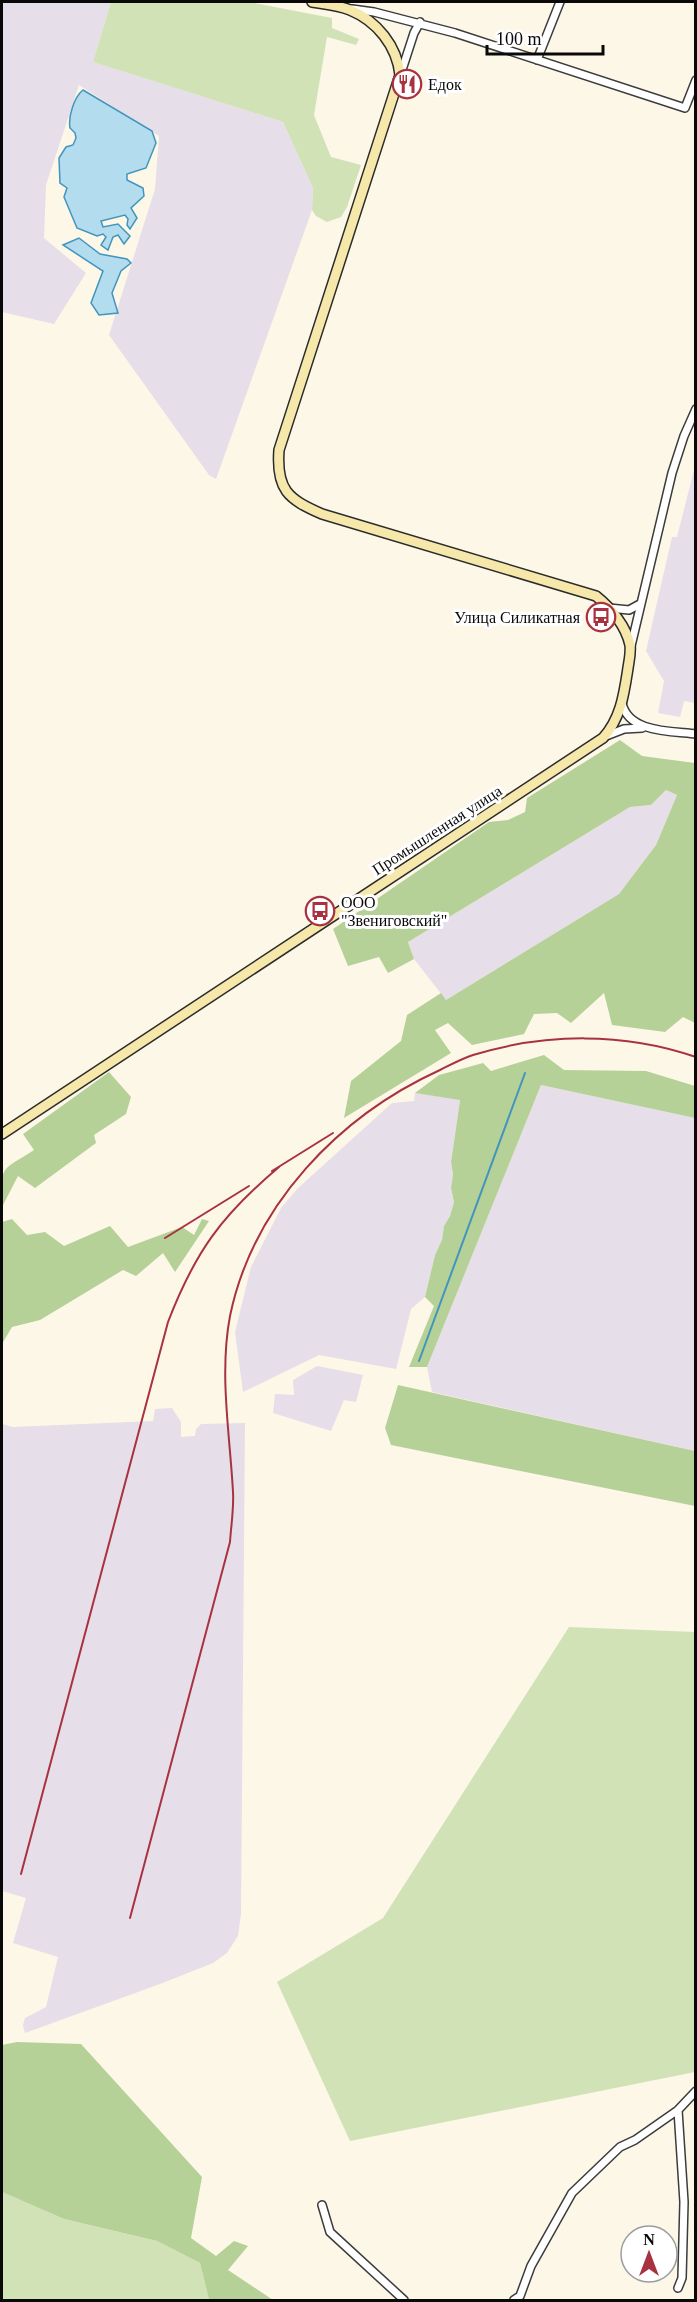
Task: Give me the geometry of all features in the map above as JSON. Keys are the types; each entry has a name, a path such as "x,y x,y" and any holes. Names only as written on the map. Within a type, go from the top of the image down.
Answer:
{"street":[{"path":"312,2 420,22 685,108 696,80"},
{"path":"537,60 560,2"},
{"path":"349,9 366,20 390,43 396,54 400,75"},
{"path":"420,22 400,75 279,450 280,483 287,494 299,504 322,514 588,592 608,607 623,627 631,648"},
{"path":"631,648 672,473 696,409"},
{"path":"608,607 629,610 640,604"},
{"name":"Промышленная улица","path":"2,1134 603,738 614,723 622,703 631,648"},
{"path":"622,703 627,716 647,728"},
{"path":"603,738 624,729 647,728 696,734"},
{"path":"514,2301 520,2296 531,2266 572,2193 620,2147 636,2140 678,2110 696,2091"},
{"path":"678,2110 684,2202 682,2278 678,2288"},
{"path":"322,2205 330,2232 404,2301"}],"shaded area":[{"path":"2,2 111,2 93,62 283,122 313,188 312,210 216,479 209,475 109,335 155,189 159,136 79,85 46,185 44,238 86,273 54,324 2,312"},
{"path":"695,466 695,703 684,701 680,717 658,713 664,681 646,651 672,537 677,537"},
{"path":"666,790 677,795 656,845 619,894 446,1000 414,959 408,942 630,807 651,805"},
{"path":"541,1085 695,1118 695,1451 432,1392 427,1367"},
{"path":"415,1093 460,1099 451,1161 453,1174 451,1188 454,1202 444,1226 442,1241 435,1255 425,1297 411,1309 396,1369 319,1355 243,1392 235,1332 251,1267 281,1208 297,1189 392,1103 414,1101"},
{"path":"317,1366 363,1375 356,1402 344,1400 331,1431 273,1413 275,1394 294,1395 293,1380"},
{"path":"172,1408 181,1422 181,1437 195,1436 196,1429 201,1424 245,1423 241,1914 238,1936 227,1953 213,1963 25,2033 23,2025 25,2018 46,2007 58,1957 13,1943 26,1898 2,1891 2,1424 13,1427 153,1421 155,1409"}],"green space":[{"path":"111,2 249,2 332,18 332,28 359,39 356,45 327,37 314,115 331,157 361,165 347,207 341,217 327,222 316,216 312,210 313,188 283,122 93,62"},
{"path":"620,740 642,756 695,763 695,1023 683,1017 665,1032 612,1025 604,993 571,1023 557,1013 534,1014 524,1034 472,1045 448,1023 435,1030 451,1053 344,1118 351,1081 401,1041 407,1015 441,993 446,1000 619,894 656,845 677,795 666,790 651,805 630,807 408,942 414,959 388,973 379,957 348,966 333,929 489,822 508,820 525,812 527,798"},
{"path":"544,1055 564,1070 646,1071 695,1086 695,1118 541,1085 427,1367 409,1367 434,1306 425,1297 435,1255 454,1202 451,1188 453,1174 451,1162 460,1100 415,1093 439,1075 483,1063 491,1071"},
{"path":"109,1072 131,1097 126,1114 94,1135 96,1143 35,1188 18,1176 2,1207 2,1183 5,1171 34,1150 23,1134"},
{"path":"12,1219 27,1235 45,1232 64,1246 110,1226 128,1247 182,1227 194,1235 202,1219 209,1221 175,1272 163,1253 136,1276 123,1270 40,1320 12,1327 2,1344 2,1222"},
{"path":"398,1385 695,1451 695,1506 391,1445 385,1428"},
{"path":"569,1627 695,1632 695,2072 350,2141 277,1982 383,1918"},
{"path":"17,2042 81,2044 202,2177 191,2238 216,2256 234,2241 248,2246 228,2270 273,2300 209,2300 200,2263 157,2241 64,2219 2,2192 2,2045"},
{"path":"2,2192 64,2219 157,2241 200,2263 209,2300 2,2300"}],"water":[{"path":"83,90 152,131 156,143 146,168 127,174 127,180 143,188 144,196 131,208 137,218 130,229 125,215 101,221 103,227 118,224 130,236 124,244 118,235 113,237 108,250 101,245 106,237 103,234 97,236 77,228 64,197 67,188 60,183 59,158 66,147 73,145 76,138 70,128 70,118 74,102"},
{"path":"79,238 100,254 127,259 131,263 121,271 112,293 118,313 99,315 91,303 103,271 63,245"}],"waterway":[{"path":"419,1361 525,1073"}],"railway":[{"path":"130,1918 230,1542 233,1498 225,1382 230,1316 241,1275 258,1237 280,1202 306,1169 335,1139 368,1112 403,1089 473,1055 528,1043 584,1038 641,1043 696,1057"},
{"path":"272,1171 333,1133"},
{"path":"21,1874 168,1322 189,1275 212,1237 241,1202 279,1167"},
{"path":"165,1238 249,1186"}],"place":[{"name":"Едок","path":"407,84"},
{"name":"Улица Силикатная","path":"601,617"},
{"name":"ООО \"Звениговский\"","path":"320,911"}]}
